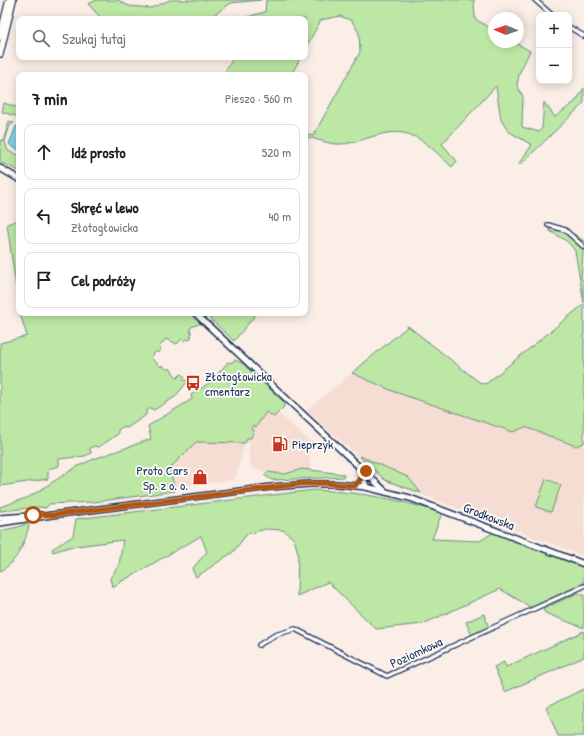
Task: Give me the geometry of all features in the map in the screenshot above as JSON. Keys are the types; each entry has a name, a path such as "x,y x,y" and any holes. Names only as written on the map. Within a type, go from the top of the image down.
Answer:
{"main road":[{"path":"0,37 9,0"},
{"path":"0,54 13,0"},
{"path":"0,168 16,177"},
{"path":"198,316 369,474 386,492"},
{"path":"355,486 361,478 361,468"},
{"path":"361,468 364,473 366,487"},
{"path":"366,487 369,483 369,474"},
{"name":"Grodkowska","path":"52,515 295,485 326,483 366,487 410,498 584,564"},
{"path":"0,518 52,515"},
{"path":"0,523 52,515"}],"street":[{"path":"536,0 549,12"},
{"path":"572,29 584,36"},
{"path":"548,225 565,230 584,247"},
{"name":"Poziomkowa","path":"259,645 275,635 295,629 387,676 584,586"}],"shaded area":[{"path":"352,373 395,392 513,432 524,427 576,446 584,443 584,556 391,483 380,476 306,410"},
{"name":"Pieprzyk","path":"266,412 273,417 279,414 310,441 310,470 279,474 251,468 248,452 250,442 247,442 247,438 251,438 254,430 251,429 253,425 256,426"},
{"path":"196,442 245,443 236,476 233,480 175,487 170,468"}],"green space":[{"path":"97,0 118,0 129,6 151,8 170,0 261,0 231,3 212,16 99,16 88,4"},
{"path":"266,0 474,0 475,19 488,27 488,48 524,48 530,51 519,74 517,86 523,96 522,127 539,132 542,128 544,102 555,117 576,101 584,88 584,103 520,165 519,163 532,145 508,131 501,120 496,86 442,144 457,161 452,167 435,151 419,139 401,133 378,135 352,143 341,144 308,137 308,134 313,136 360,52 359,33 352,21 340,16 321,20 308,44 308,16 251,16 265,12"},
{"path":"232,60 299,60 293,72 225,72"},
{"path":"4,103 16,107 16,116 2,112"},
{"path":"9,121 14,123 10,125 5,142 8,151 16,154 16,170 0,162 0,140 3,141"},
{"path":"16,221 16,287 7,224"},
{"path":"549,227 564,232 570,236 574,234 584,241 581,278 584,281 584,303 575,251 568,242 550,231"},
{"path":"584,304 584,443 576,446 525,427 513,432 395,392 352,373 408,326 479,382 483,384 487,383"},
{"path":"21,316 194,316 202,323 191,327 190,331 192,333 190,335 192,336 189,340 187,339 185,341 182,339 177,344 166,339 159,347 161,349 158,353 156,351 151,358 161,367 162,365 168,370 170,368 177,378 181,374 185,377 183,380 188,381 175,397 154,410 150,408 146,411 146,415 127,428 122,427 118,430 118,434 99,447 94,446 90,448 91,453 85,456 59,459 59,466 48,469 48,479 0,486 0,343 27,336"},
{"path":"207,316 255,316 234,341"},
{"path":"235,360 242,363 285,403 283,408 274,417 266,412 256,427 253,425 251,429 254,430 251,438 247,438 245,443 196,442 170,468 175,491 94,502 49,504 46,508 39,507 0,511 0,507 29,497 78,466 151,439 148,426 192,399 191,395 212,381 228,362 230,363"},
{"path":"360,456 408,477 421,493 385,480"},
{"path":"302,469 343,474 344,477 272,480 264,475 267,472 285,474"},
{"path":"546,479 561,485 551,512 536,507"},
{"path":"314,490 347,492 379,497 442,513 432,539 480,541 494,532 584,566 584,585 532,608 500,589 423,624 376,629 328,582 297,596 298,553 294,539 283,530 266,529 247,534 233,552 196,577 192,569 207,552 201,536 112,587 110,578 119,565 123,540 69,547 53,552 52,549 73,536 76,519"},
{"path":"28,523 28,531 23,545 11,563 0,571 0,531"},
{"path":"578,593 584,595 584,628 545,613 543,609"},
{"path":"484,614 489,628 472,636 466,622"},
{"path":"584,631 584,657 505,692 494,667 504,662 506,667"},
{"path":"584,689 584,736 558,736 546,707"}],"water":[{"path":"16,126 16,149 9,144"}],"place":[{"name":"Złotogłowicka cmentarz","path":"193,383"},
{"name":"Pieprzyk","path":"280,444"},
{"name":"Proto Cars Sp. z o. o.","path":"200,477"}],"route":[{"path":"33,515 52,515 300,484 326,483 355,486 361,478 361,468 366,471"}]}
